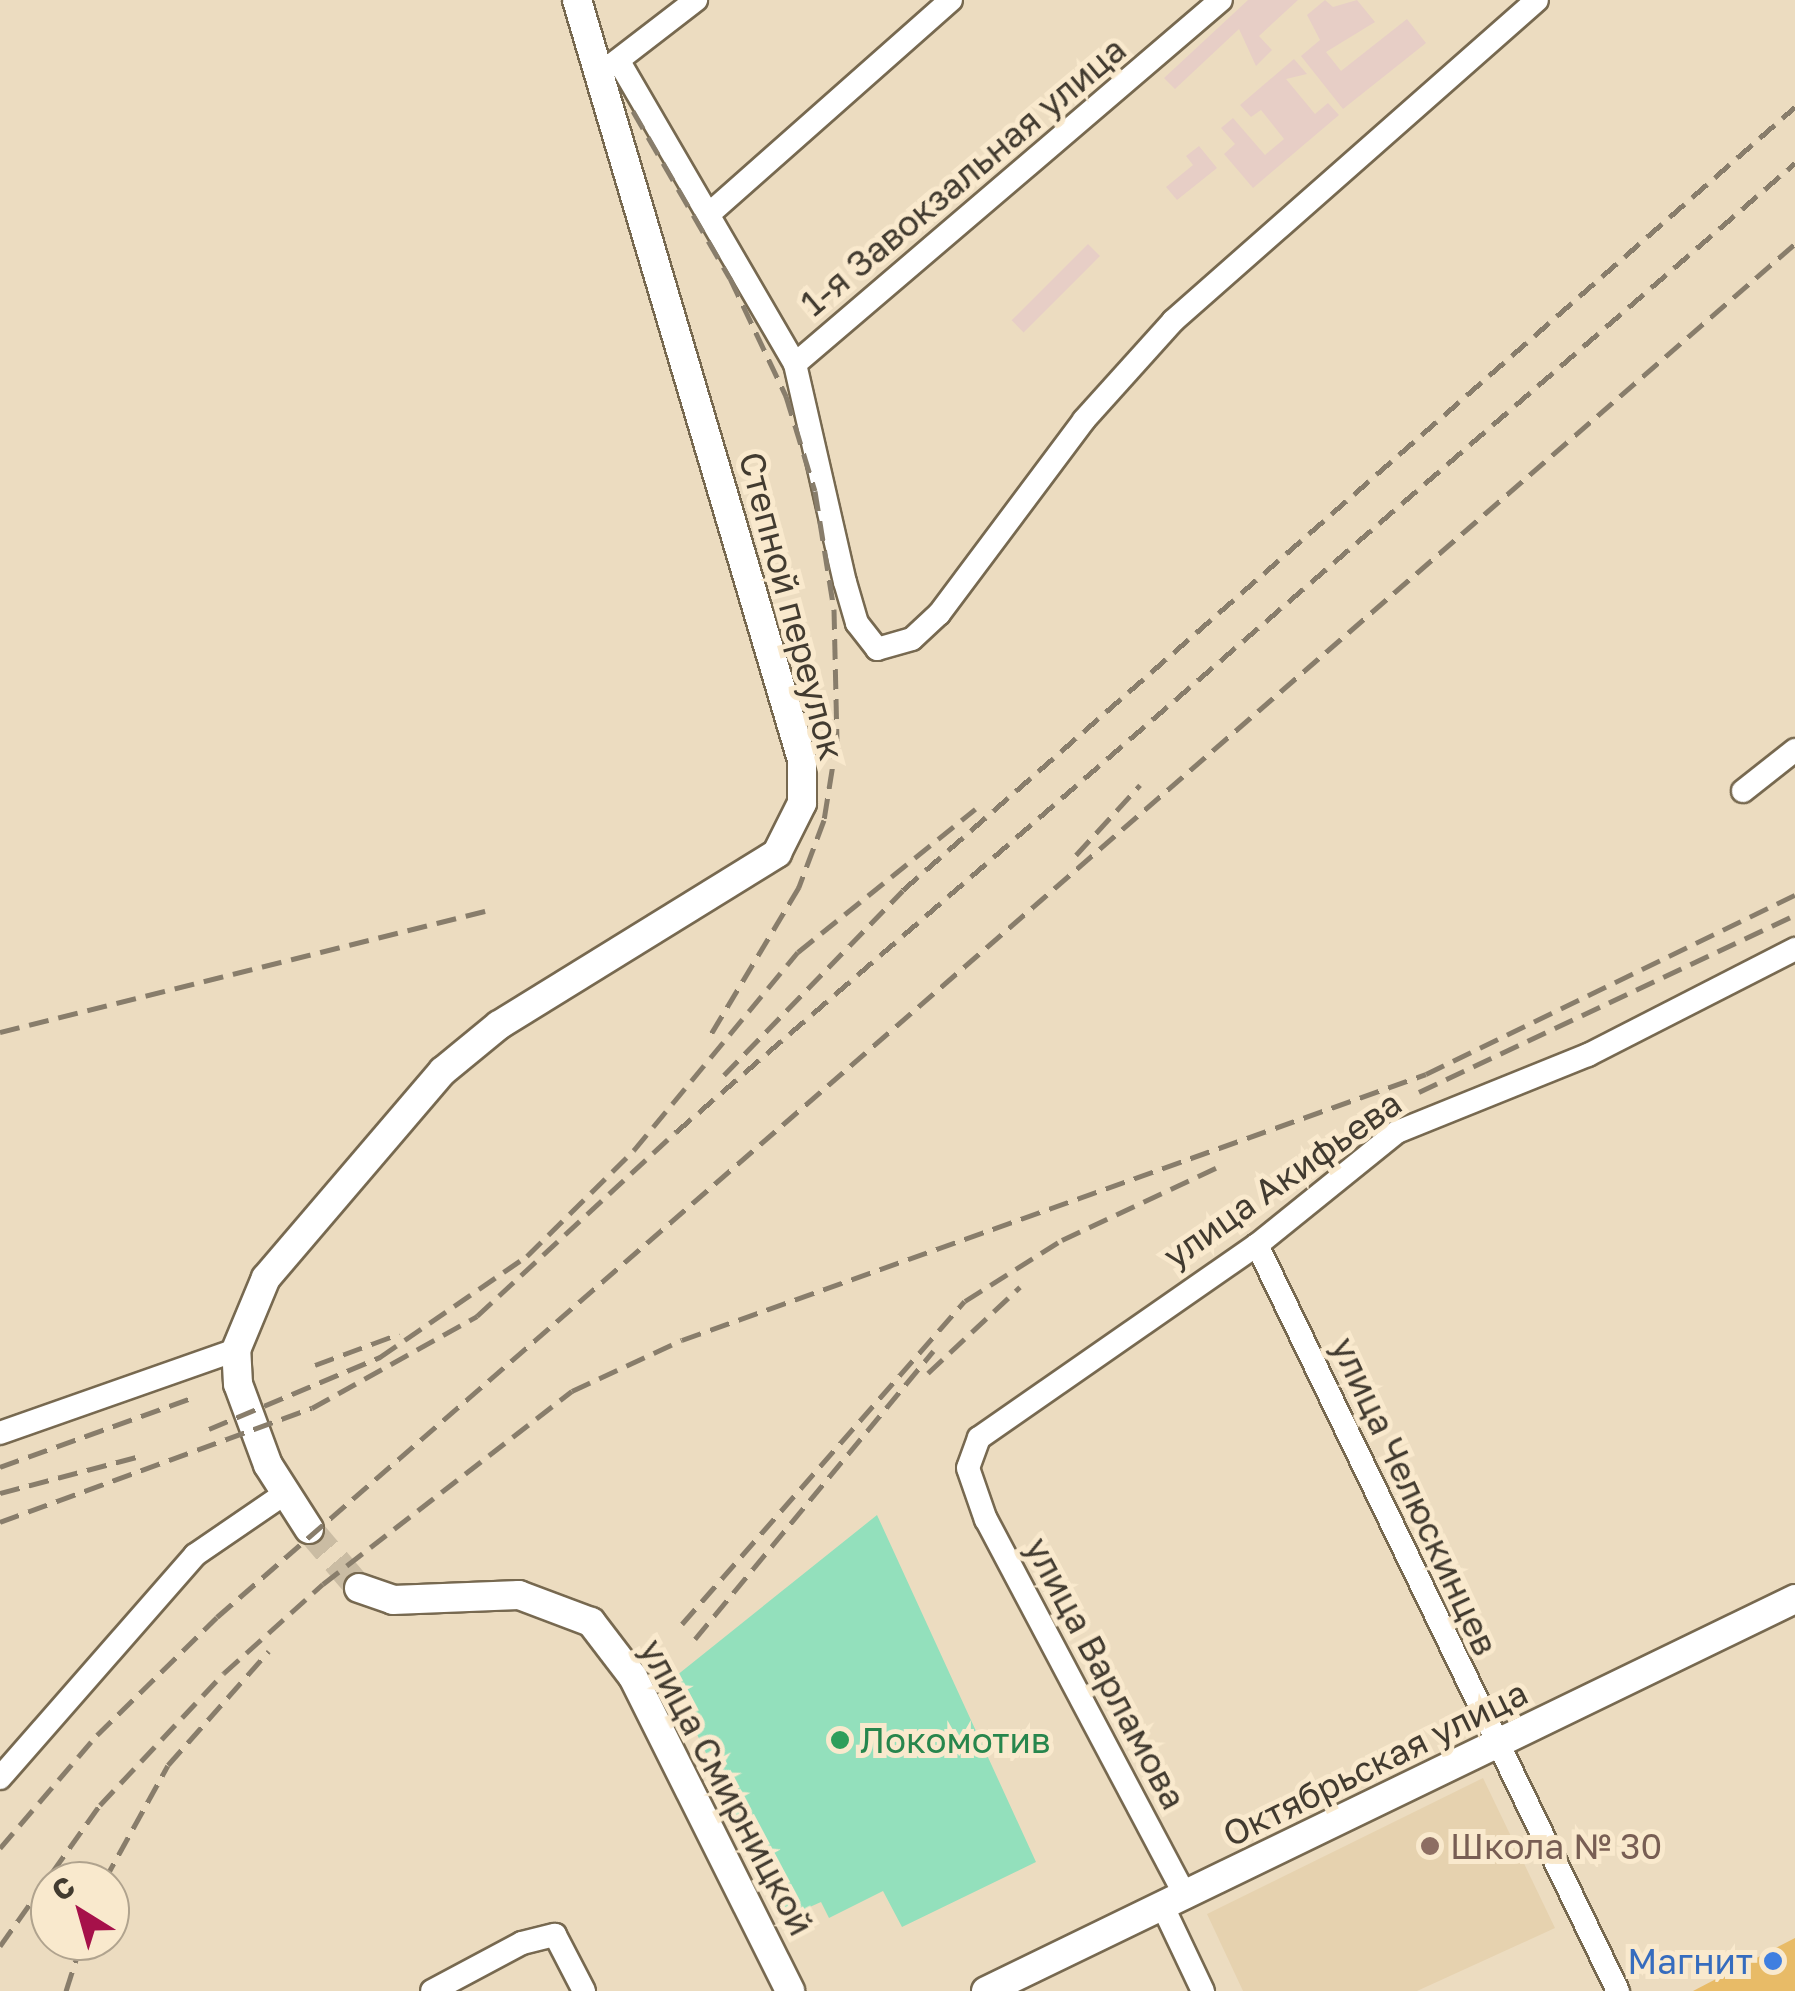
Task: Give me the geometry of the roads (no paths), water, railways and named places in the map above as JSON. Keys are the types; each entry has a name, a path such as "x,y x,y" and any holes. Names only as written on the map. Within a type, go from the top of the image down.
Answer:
{"main road":[{"name":"Степной переулок","path":"236,1350 247,1312 289,1245 443,1071 499,1025 777,853 802,803 802,760 609,67 578,0"},
{"path":"236,1350 255,1436 284,1494 309,1529"},
{"name":"улица Смирницкой","path":"359,1588 393,1600 519,1594 591,1622 633,1677 790,1991"},
{"name":"Октябрьская улица","path":"986,1991 1175,1903 1795,1599"}],"street":[{"path":"696,0 609,67 709,214 795,364 857,623 869,646 904,643 939,614 1084,420 1173,320 1537,0"},
{"path":"709,214 951,0"},
{"name":"1-я Завокзальная улица","path":"795,364 1221,0"},
{"path":"1743,791 1795,750"},
{"name":"улица Акифьева","path":"971,1478 971,1452 1006,1417 1256,1244 1397,1132 1588,1055 1795,949"},
{"name":"улица Челюскинцев","path":"1256,1244 1618,1991"},
{"path":"0,1434 236,1350"},
{"name":"улица Варламова","path":"971,1478 1007,1565 1175,1903 1204,1991"},
{"path":"0,1778 195,1555 284,1494"},
{"path":"432,1991 522,1943 555,1935 584,1991"}],"tunnel":[{"path":"309,1529 359,1588"}],"railway":[{"path":"724,1075 903,890 1795,107"},
{"path":"633,111 730,278 786,396 815,491 834,609 837,739 824,820 799,887 708,1039"},
{"path":"0,1522 312,1408 477,1316 676,1132 1795,163"},
{"path":"0,1848 97,1735 217,1617 1795,244"},
{"path":"1076,855 1140,785"},
{"path":"209,1429 380,1357 527,1256 634,1150 798,952 975,809"},
{"path":"0,1946 100,1805 224,1673 323,1584 572,1391 682,1340 1426,1074 1795,895"},
{"path":"0,1032 493,909"},
{"path":"1419,1092 1795,915"},
{"path":"682,1624 965,1301 1062,1240 1224,1164"},
{"path":"928,1373 1020,1287"},
{"path":"315,1365 399,1334"},
{"path":"695,1639 933,1351"},
{"path":"0,1467 194,1397"},
{"path":"0,1493 136,1457"},
{"path":"115,1861 168,1765 269,1651"},
{"path":"66,1991 76,1961"}],"place":[{"name":"Локомотив","path":"840,1740"},
{"name":"Школа № 30","path":"1430,1846"},
{"name":"Магнит","path":"1773,1961"}]}
